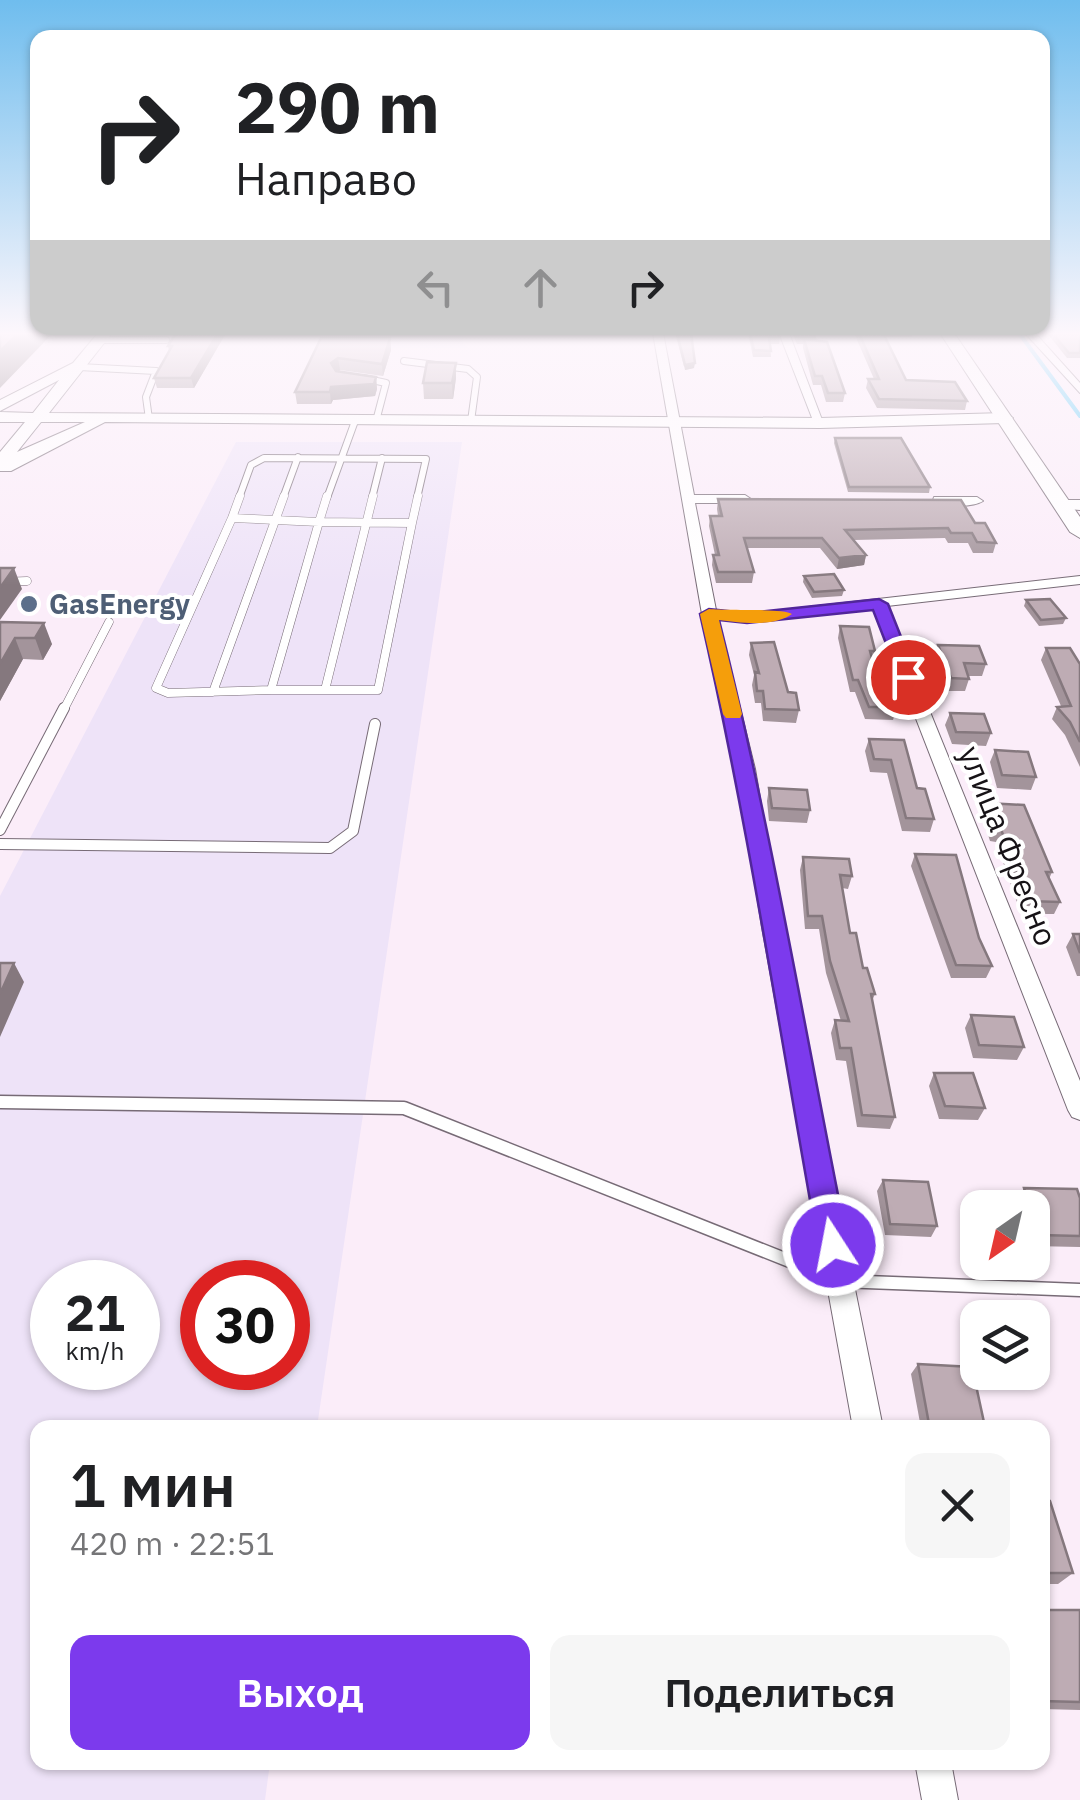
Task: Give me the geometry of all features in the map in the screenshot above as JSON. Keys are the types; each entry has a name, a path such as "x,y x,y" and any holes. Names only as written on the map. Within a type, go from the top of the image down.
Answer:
{"main road":[{"path":"1005,418 1071,504 1080,532"}],"street":[{"path":"0,463 37,417"},
{"path":"74,417 820,423 1005,418"},
{"path":"673,417 709,614 746,769 772,927 866,1420"},
{"path":"818,417 820,423"},
{"path":"0,470 34,449 109,418"},
{"path":"688,498 765,499"},
{"path":"919,500 977,500"},
{"path":"709,614 747,618 1080,580"},
{"name":"улица Фресно","path":"879,604 1080,1110"},
{"path":"934,1770 940,1800"}],"lane":[{"path":"376,421 377,417"},
{"path":"471,417 471,421"},
{"path":"270,690 320,520 355,421"},
{"path":"212,692 298,457"},
{"path":"341,457 426,459 378,690 168,693 156,688 232,518 251,464 264,458 341,457"},
{"path":"325,690 382,458"},
{"path":"232,518 412,523"},
{"path":"0,582 27,582"},
{"path":"0,830 109,622"},
{"path":"0,844 330,848 353,832 375,724"},
{"path":"0,1102 404,1108 840,1280 1080,1290"}],"shaded area":[{"path":"236,442 462,442 318,1420 30,1420 30,1770 269,1770 265,1800 0,1800 0,896"}],"building":[{"path":"835,438 901,438 930,487 849,487"},
{"path":"718,499 961,500 975,523 985,523 996,543 977,542 972,533 951,533 948,528 845,530 866,555 839,558 822,538 744,538 754,572 718,572 713,555 719,555 710,516 722,516"},
{"path":"0,568 14,568 0,588"},
{"path":"834,574 844,590 814,592 804,576"},
{"path":"1050,599 1066,618 1041,620 1026,600"},
{"path":"0,622 44,623 35,638 15,638 0,664"},
{"path":"840,626 869,627 875,651 870,651 881,691 890,691 897,707 869,707 858,680 853,680"},
{"path":"774,642 788,692 796,693 799,710 765,709 763,691 757,691 755,672 759,673 751,643"},
{"path":"938,645 979,646 986,664 964,663 969,679 951,678"},
{"path":"1046,648 1070,648 1080,664 1080,742 1057,707 1071,706"},
{"path":"950,713 984,714 991,733 956,732"},
{"path":"869,739 904,740 917,788 925,789 934,819 906,818 891,760 874,759"},
{"path":"995,750 1028,752 1036,777 1002,775"},
{"path":"769,788 807,790 810,810 772,808"},
{"path":"987,803 1024,805 1060,902 1026,901 1001,829 996,829"},
{"path":"915,854 956,855 979,938 992,966 956,965"},
{"path":"803,857 849,859 852,876 840,875 850,933 856,933 863,968 867,968 875,994 871,994 895,1117 862,1115 851,1048 840,1048 835,1020 849,1021 830,961 822,916 808,916"},
{"path":"1073,934 1080,934 1080,953"},
{"path":"0,963 14,963 0,994"},
{"path":"971,1015 1014,1017 1024,1047 979,1045"},
{"path":"934,1073 973,1073 985,1108 945,1106"},
{"path":"883,1180 928,1182 937,1226 890,1224"},
{"path":"1077,1189 1080,1236 1050,1235 1050,1190 1025,1190"},
{"path":"918,1364 960,1366 960,1390 977,1390 983,1420 928,1420"},
{"path":"1050,1501 1073,1573 1050,1573"},
{"path":"1050,1610 1080,1610 1080,1702 1050,1701"}],"slow traffic":[{"path":"733,714 709,614 747,618 784,614"}],"place":[{"name":"GasEnergy","path":"29,604"}],"route":[{"path":"833,1245 746,769 709,614 747,618 879,604 908,677"}]}
